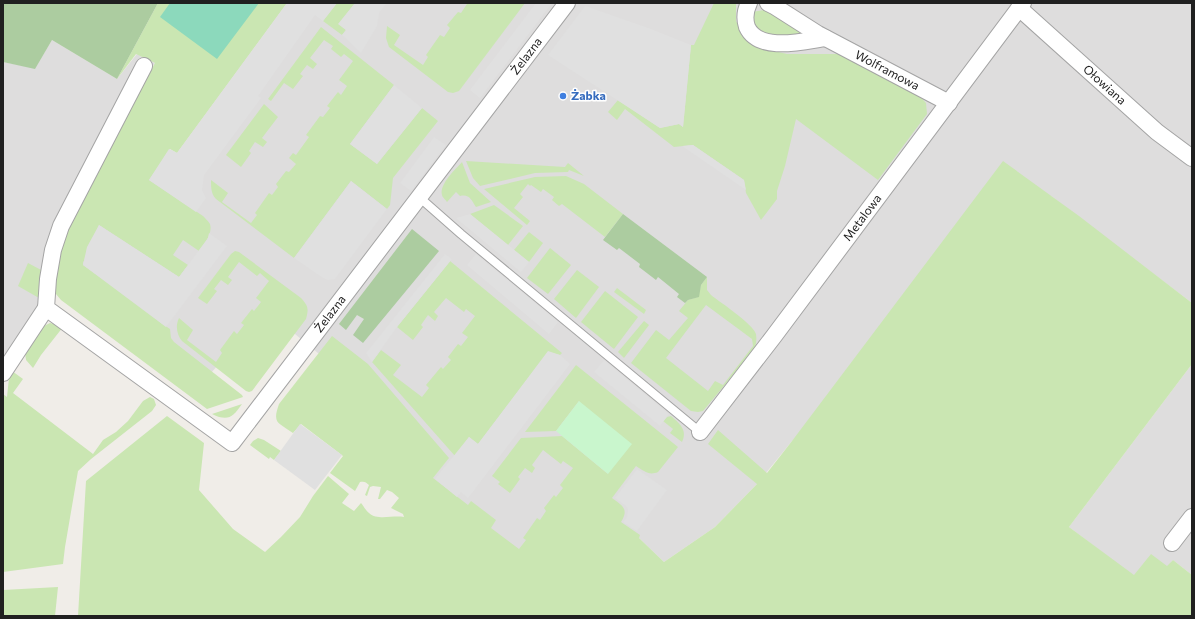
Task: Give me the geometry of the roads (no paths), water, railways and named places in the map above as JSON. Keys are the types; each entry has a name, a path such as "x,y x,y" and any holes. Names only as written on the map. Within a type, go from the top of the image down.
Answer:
{"street":[{"name":"Żelazna","path":"46,308 232,443 566,3"},
{"path":"749,3 745,10 745,21 748,30 757,38 782,44 825,38"},
{"name":"Wolframowa","path":"768,3 825,38 949,103"},
{"name":"Metalowa","path":"700,432 774,336 1021,6"},
{"name":"Ołowiana","path":"1021,6 1157,132 1192,158"},
{"path":"3,373 46,308 48,279 53,250 61,226 144,66"},
{"path":"1172,543 1192,517"}],"lane":[{"path":"419,197 466,238 700,432"}],"place":[{"name":"Żabka","path":"563,96"}]}
